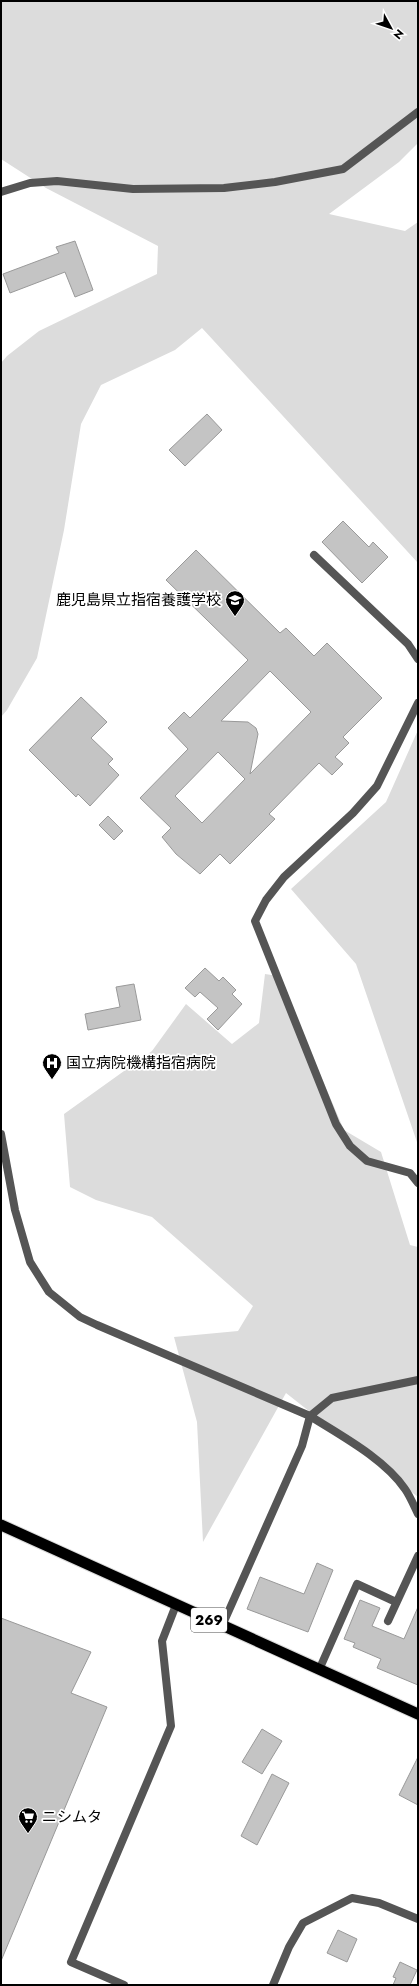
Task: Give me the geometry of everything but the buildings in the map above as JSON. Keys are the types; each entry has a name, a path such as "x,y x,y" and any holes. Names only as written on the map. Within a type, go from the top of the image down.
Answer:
{"highway":[{"name":"269","path":"1,1525 418,1714"}],"street":[{"path":"1,192 30,184 57,181 133,189 224,188 275,182 344,169 418,112"},
{"path":"314,555 408,644 418,659"},
{"path":"418,703 377,786 353,813 284,877 266,900 254,921 336,1124 350,1146 367,1161 410,1173 418,1183"},
{"path":"1,1134 15,1210 30,1262 49,1292 80,1317 310,1416 355,1444 393,1475 405,1489 418,1514"},
{"path":"222,1626 302,1446 310,1416 332,1398 418,1380"},
{"path":"388,1620 418,1556"},
{"path":"320,1670 357,1584 396,1602"},
{"path":"124,1985 70,1962 171,1726 162,1641 176,1605"},
{"path":"273,1985 289,1947 303,1923 352,1898 379,1903 418,1919"}],"shaded area":[{"path":"1,1 418,1 418,143 399,162 329,214 405,231 418,222 418,563 202,328 175,350 101,385 81,424 64,530 37,658 7,710 1,717 1,363 7,356 39,331 157,274 158,246 46,188 1,159"},
{"path":"418,730 418,1145 356,964 291,889 386,802"},
{"path":"265,974 278,976 344,1130 381,1152 410,1245 418,1247 418,1497 286,1393 203,1542 197,1422 174,1337 238,1331 253,1306 152,1217 96,1200 70,1187 64,1114 152,1051 186,1004 232,1044 259,1023"}],"place":[{"name":"鹿児島県立指宿養護学校","path":"235,617"},
{"name":"国立病院機構指宿病院","path":"52,1080"},
{"name":"ニシムタ","path":"28,1834"}]}
